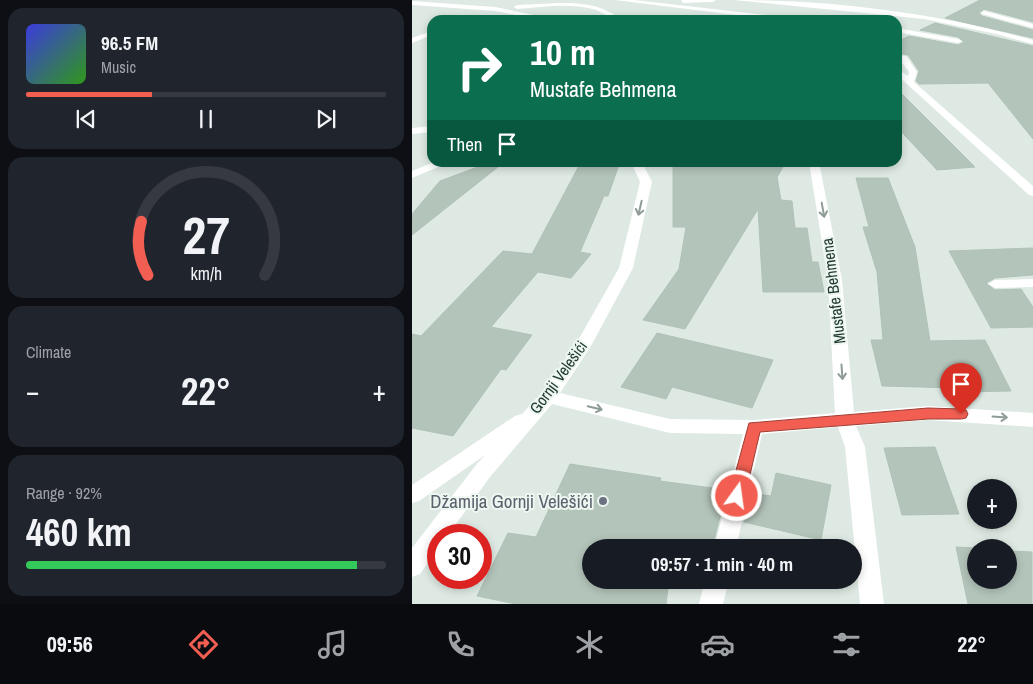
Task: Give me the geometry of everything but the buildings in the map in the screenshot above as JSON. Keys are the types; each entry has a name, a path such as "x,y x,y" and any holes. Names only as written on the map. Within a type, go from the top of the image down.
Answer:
{"street":[{"path":"618,0 749,15"},
{"path":"671,0 713,0"},
{"path":"737,0 897,14 987,30 1032,42"},
{"path":"412,4 495,9 562,5 605,10 610,15"},
{"path":"495,9 528,15"},
{"path":"984,13 1032,26"},
{"path":"902,31 958,41"},
{"path":"412,32 427,32"},
{"path":"412,41 427,34"},
{"path":"902,58 913,72 910,81"},
{"path":"902,74 1032,193"},
{"path":"902,81 910,81"},
{"path":"412,131 427,130"},
{"path":"412,175 433,167"},
{"name":"Gornji Velešići","path":"412,566 483,471 548,397 583,346 626,268 646,182 638,167"},
{"name":"Mustafe Behmena","path":"815,167 835,280 845,421 855,447 872,604"},
{"path":"548,397 670,426 754,427 928,413 1032,420"},
{"path":"727,539 754,427"},
{"path":"711,604 715,589"}],"lane":[{"path":"995,284 1032,283"},
{"path":"412,495 532,415"}],"place":[{"name":"Džamija Gornji Velešići","path":"603,501"}],"route":[{"path":"737,496 754,427 928,413 961,414"}]}
